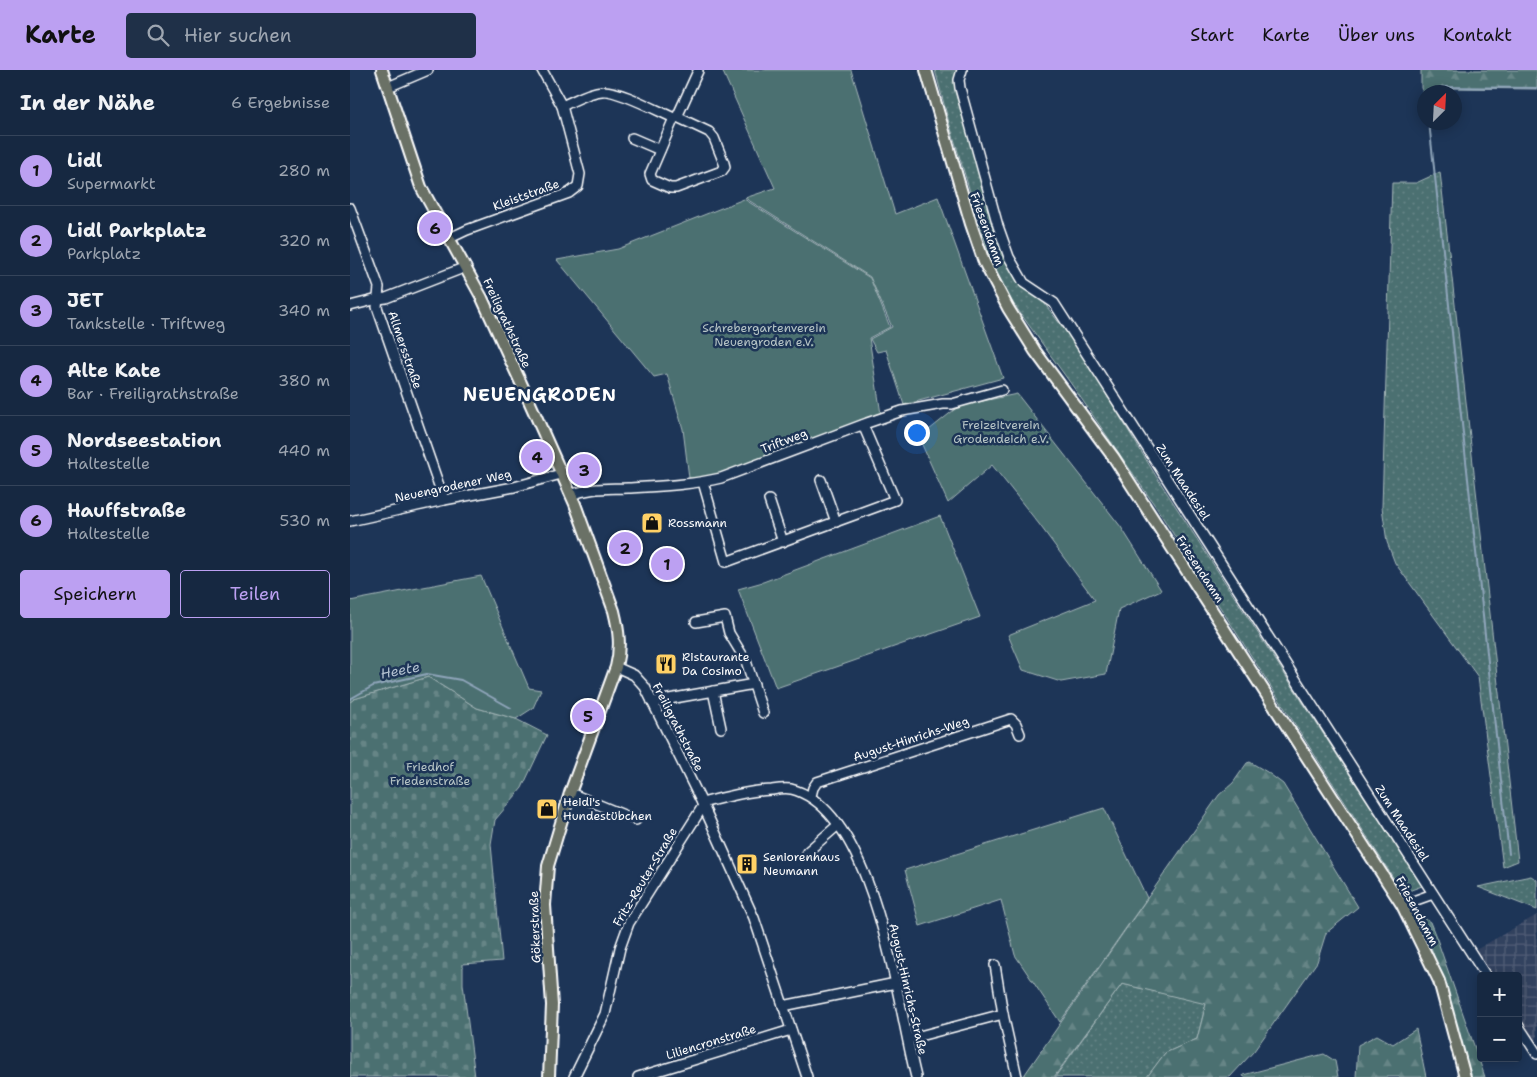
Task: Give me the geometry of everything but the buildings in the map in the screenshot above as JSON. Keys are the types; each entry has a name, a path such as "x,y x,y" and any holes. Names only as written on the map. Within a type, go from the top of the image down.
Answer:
{"main road":[{"name":"Freiligrathstraße","path":"382,70 421,187 482,298 571,495 614,611 620,639 620,650 616,667"},
{"name":"Friesendamm","path":"926,70 970,224 984,262 1008,308 1036,351 1114,458 1402,905 1439,981 1465,1077"},
{"name":"Gökerstraße","path":"549,1077 552,1004 545,926 546,878 555,839 570,793 616,667"}],"street":[{"path":"388,88 428,70"},
{"name":"Kleiststraße","path":"450,238 569,193 578,186 580,174 562,106 542,70"},
{"name":"Zum Maadesiel","path":"962,70 959,80 960,88 998,226 1009,257 1020,278 1030,288 1054,303 1483,972"},
{"path":"562,106 603,90 614,92 676,117 709,132 714,138 724,167 722,171 676,188 670,188 652,180 650,174 660,150 676,117 698,71"},
{"path":"632,138 660,150"},
{"name":"Allmersstraße","path":"350,208 353,226 379,287 377,307 444,500"},
{"path":"350,306 386,298 466,267"},
{"name":"Triftweg","path":"571,495 590,488 628,488 704,482 721,478 902,412 952,404 1002,390"},
{"path":"704,482 726,562 783,542 896,500 863,425"},
{"name":"Neuengrodener Weg","path":"350,521 514,487 561,474"},
{"path":"820,480 836,522"},
{"path":"769,500 783,542"},
{"path":"696,622 725,618 729,633 746,661 763,713"},
{"name":"Freiligrathstraße","path":"616,667 634,675 639,680 652,702 702,804 754,918 807,1077"},
{"path":"652,702 754,684"},
{"path":"713,691 721,728"},
{"name":"August-Hinrichs-Weg","path":"811,796 817,782 1011,719 1016,724 1020,734"},
{"name":"August-Hinrichs-Straße","path":"702,804 752,791 789,789 811,796 829,812 845,834 861,866 886,938 916,1077"},
{"path":"570,793 636,820"},
{"name":"Fritz-Reuter-Straße","path":"574,1077 605,1014 620,948 629,923 702,804"},
{"path":"807,852 838,825"},
{"path":"1402,905 1433,894"},
{"path":"995,966 1003,1014 1018,1077"},
{"path":"783,1006 896,984"},
{"path":"908,1039 1003,1014"},
{"name":"Liliencronstraße","path":"638,1077 791,1030"},
{"path":"1522,1031 1537,1054"}],"shaded area":[{"path":"1537,915 1537,1044 1522,1023 1522,972 1487,972 1474,951"}],"green space":[{"path":"722,70 851,70 895,214 938,197 1003,378 904,405 886,350 877,352 870,339 892,327 870,277 745,198 775,188"},
{"path":"935,70 958,70 955,92 1005,259 1020,285 1041,299 1077,346 1156,476 1422,886 1403,893 1156,507 1013,303 991,261"},
{"path":"1421,70 1537,70 1537,89 1462,88 1462,85 1421,85"},
{"path":"1440,172 1518,861 1503,867 1478,677 1395,563 1387,542 1382,507 1392,183 1416,183"},
{"name":"Schrebergartenverein Neuengroden e.V.","path":"744,199 870,278 890,327 869,338 881,414 707,478 689,478 683,429 667,374 654,377 557,260 618,249"},
{"name":"Freizeitverein Grodendeich e.V.","path":"1017,394 1121,527 1161,590 1119,609 1106,674 1061,682 1023,670 1008,635 1095,600 1039,524 992,465 948,503 919,438 959,406"},
{"path":"940,516 980,617 776,688 738,589 763,582"},
{"path":"481,576 529,688 541,690 533,708 516,719 477,708 428,677 354,699 350,702 350,601"},
{"name":"Friedhof Friedenstraße","path":"428,677 477,708 516,719 547,735 522,788 495,820 491,844 502,961 463,964 463,984 475,1077 350,1077 350,702 354,699"},
{"path":"1250,762 1283,784 1358,907 1326,933 1317,962 1254,1051 1230,1077 1147,1077 1165,1053 1197,1039 1206,1004 1122,984 1054,1077 1023,1077 1219,795 1233,783 1247,763"},
{"path":"1104,808 1147,898 1060,1022 1015,955 1001,900 920,926 905,870"},
{"path":"1531,876 1537,880 1537,910 1478,887"},
{"path":"1424,918 1430,922 1477,1054 1477,1062 1480,1062 1485,1077 1469,1077 1432,950 1420,922"},
{"path":"1122,984 1206,1003 1197,1039 1165,1053 1147,1077 1055,1077"},
{"path":"1416,1029 1426,1077 1356,1077 1358,1045 1377,1035 1393,1044"},
{"path":"1324,1054 1335,1061 1338,1077 1244,1077 1243,1075"}],"waterway":[{"path":"1462,87 1537,88"},
{"path":"1430,130 1509,854"},
{"name":"Heete","path":"350,699 373,686 427,674 461,680 511,708"}],"place":[{"name":"Hauffstraße","path":"435,228"},
{"name":"Alte Kate","path":"537,457"},
{"name":"JET","path":"584,470"},
{"name":"Rossmann","path":"652,523"},
{"name":"Lidl Parkplatz","path":"625,548"},
{"name":"Lidl","path":"667,564"},
{"name":"Ristaurante Da Cosimo","path":"666,664"},
{"name":"Nordseestation","path":"588,716"},
{"name":"Heidi's Hundestübchen","path":"547,809"},
{"name":"Seniorenhaus Neumann","path":"747,864"}],"district":[{"name":"NEUENGRODEN","path":"540,395"}]}
